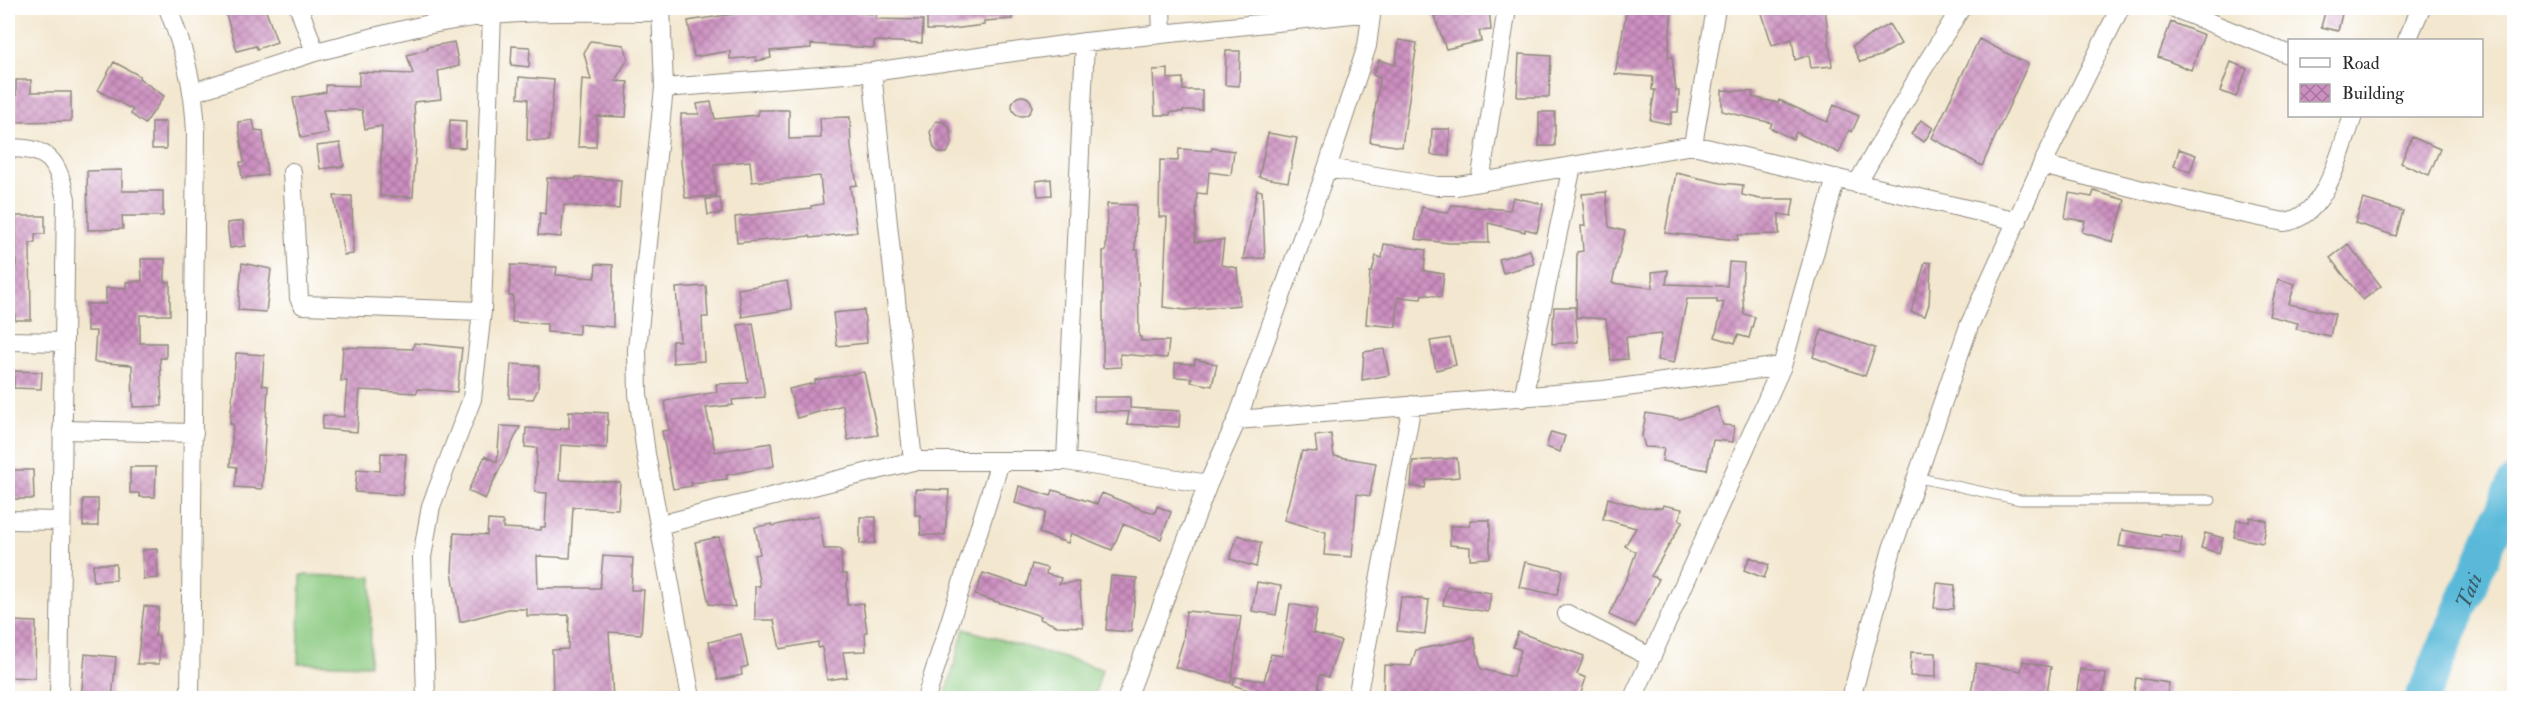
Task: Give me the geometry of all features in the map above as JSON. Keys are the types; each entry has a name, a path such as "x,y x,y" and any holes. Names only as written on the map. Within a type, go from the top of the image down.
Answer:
{"street":[{"path":"168,8 181,42 194,92 196,133 190,699"},
{"path":"299,8 315,51"},
{"path":"1161,8 1162,33"},
{"path":"1480,182 1507,8"},
{"path":"1693,145 1716,8"},
{"path":"1857,184 1921,72 1961,8"},
{"path":"1851,699 1914,477 1969,326 2042,165 2120,8"},
{"path":"2174,8 2288,55"},
{"path":"2407,39 2421,8"},
{"path":"194,92 315,51 456,19 492,14 661,10 664,88 637,349 638,394 691,699"},
{"path":"664,88 872,72 1085,42 1372,10 1367,46 1327,168 1237,420 1208,484 1127,699"},
{"path":"426,699 422,557 431,507 472,399 482,311 492,14"},
{"path":"1066,461 1085,42"},
{"path":"872,72 913,461"},
{"path":"2042,165 2203,205 2283,222 2296,220 2323,195 2353,117"},
{"path":"1327,168 1437,186 1457,186 1693,145 2018,221"},
{"path":"8,148 27,148 41,153 54,162 61,177 66,199 59,699"},
{"path":"1523,398 1572,166"},
{"path":"292,172 299,298 303,305 482,311"},
{"path":"1633,699 1782,366 1836,178"},
{"path":"8,341 64,342"},
{"path":"1237,420 1604,390 1782,366"},
{"path":"1357,699 1412,405"},
{"path":"62,430 194,433"},
{"path":"659,525 913,461 1066,461 1208,484"},
{"path":"926,699 1000,462"},
{"path":"8,520 61,521"},
{"path":"1567,614 1650,657"}],"lane":[{"path":"1914,477 2020,500 2211,500"}],"green space":[{"path":"301,575 372,577 370,665 298,663"},
{"path":"964,629 1102,669 1094,698 945,698"}],"building":[{"path":"224,8 265,8 277,42 257,49 256,46 237,51"},
{"path":"752,8 829,8 830,11 876,14 876,19 923,20 922,43 874,41 874,48 811,44 811,48 770,51 771,58 756,61 756,57 730,59 730,51 694,57 688,21 753,11"},
{"path":"927,8 1012,8 1012,19 984,21 984,25 927,30"},
{"path":"1474,8 1489,8 1491,30 1479,31 1481,41 1446,49 1434,16"},
{"path":"1627,8 1672,8 1668,57 1672,57 1676,91 1679,91 1678,112 1672,112 1670,124 1650,120 1655,90 1652,90 1653,77 1615,74"},
{"path":"1825,8 1832,66 1811,68 1809,55 1795,60 1792,39 1772,45 1761,10"},
{"path":"2326,9 2342,14 2338,31 2321,27"},
{"path":"2171,22 2204,35 2191,70 2158,57"},
{"path":"1889,24 1901,44 1880,56 1860,62 1852,46"},
{"path":"1979,39 2028,64 1982,166 1932,138"},
{"path":"1399,40 1417,43 1402,147 1370,142 1380,78 1373,75 1379,60 1395,65"},
{"path":"590,41 624,45 628,58 615,81 628,82 626,117 597,116 596,147 578,147 582,79 591,80 584,53"},
{"path":"454,42 459,66 438,71 441,99 414,102 416,144 413,197 380,196 382,126 365,129 362,110 323,110 328,133 301,138 293,98 326,92 326,85 359,86 359,72 413,74 407,55 428,49 427,47"},
{"path":"512,46 530,47 529,67 511,65"},
{"path":"1226,51 1240,51 1239,86 1225,85"},
{"path":"1519,54 1551,56 1549,97 1517,97"},
{"path":"114,62 140,76 139,78 164,96 145,124 131,114 133,110 98,90"},
{"path":"2231,62 2247,69 2236,97 2220,91"},
{"path":"1168,69 1168,79 1183,78 1183,90 1202,90 1202,110 1183,110 1183,112 1170,112 1170,115 1155,115 1153,70"},
{"path":"519,77 554,80 549,141 527,140 528,99 518,98"},
{"path":"16,80 31,80 31,92 71,92 71,121 16,122"},
{"path":"1722,90 1753,92 1752,97 1778,103 1779,100 1827,122 1834,105 1859,116 1852,132 1849,130 1839,153 1796,132 1793,139 1770,128 1772,123 1722,111"},
{"path":"1022,96 1029,99 1032,106 1029,113 1022,116 1015,113 1012,106 1015,99"},
{"path":"711,102 715,119 758,115 758,110 789,110 789,139 821,138 820,118 850,117 851,147 857,185 850,186 857,232 737,243 735,217 811,208 811,206 823,204 820,176 752,182 750,161 714,164 716,196 685,198 681,162 681,114 699,114 697,104"},
{"path":"1539,112 1555,112 1555,146 1539,146"},
{"path":"253,120 255,130 263,131 267,175 242,178 240,162 244,162 238,122"},
{"path":"450,120 466,121 465,148 449,147"},
{"path":"1921,120 1933,128 1924,142 1911,134"},
{"path":"936,121 943,122 949,127 952,143 947,153 940,153 934,148 930,132"},
{"path":"152,122 166,122 166,149 152,149"},
{"path":"1432,129 1450,129 1449,156 1431,155"},
{"path":"1268,133 1297,138 1288,182 1259,177"},
{"path":"2412,137 2440,149 2429,175 2401,163"},
{"path":"340,143 344,166 320,169 317,146"},
{"path":"1212,148 1234,151 1231,175 1209,172 1207,194 1197,193 1195,242 1224,240 1221,265 1237,268 1240,305 1185,310 1163,307 1167,217 1159,217 1160,160 1178,161 1179,149 1211,151"},
{"path":"2179,149 2196,155 2190,172 2174,166"},
{"path":"122,170 122,191 163,191 163,216 122,216 123,229 88,230 87,171"},
{"path":"1676,173 1721,183 1743,185 1742,195 1760,199 1794,199 1791,216 1779,214 1779,234 1738,235 1738,240 1665,233"},
{"path":"576,177 621,180 619,209 564,205 561,237 538,235 540,213 545,214 547,178 576,179"},
{"path":"1051,179 1052,195 1038,196 1036,181"},
{"path":"1257,190 1262,191 1265,258 1243,259"},
{"path":"2094,191 2125,200 2113,242 2082,232 2085,221 2065,218 2069,193 2092,197"},
{"path":"1606,192 1609,227 1625,231 1612,283 1653,288 1652,272 1668,270 1666,284 1727,286 1729,262 1744,263 1742,286 1744,314 1755,317 1749,338 1738,335 1735,343 1715,337 1724,302 1717,303 1717,299 1687,299 1674,363 1657,360 1662,334 1626,337 1628,359 1611,360 1606,319 1576,317 1577,252 1583,251 1581,226 1585,226 1582,194"},
{"path":"334,196 352,196 353,254 344,255"},
{"path":"1513,197 1543,204 1537,232 1525,229 1525,232 1488,223 1489,243 1449,243 1415,239 1422,207 1448,213 1452,205 1510,210"},
{"path":"720,198 722,213 708,215 706,199"},
{"path":"2363,199 2403,211 2396,236 2355,223"},
{"path":"1107,204 1136,205 1135,250 1138,250 1139,337 1141,341 1169,341 1167,358 1120,354 1121,367 1103,368 1103,251 1106,251"},
{"path":"16,216 45,216 45,234 35,234 35,243 30,243 31,320 15,320 14,292 11,293 11,266 16,266"},
{"path":"243,221 245,246 230,248 227,223"},
{"path":"1384,244 1426,250 1424,271 1444,274 1441,297 1422,294 1421,299 1398,297 1396,327 1366,324 1370,272 1372,272 1376,256 1382,258"},
{"path":"2348,244 2381,286 2363,300 2330,258"},
{"path":"1530,250 1534,264 1503,273 1499,259"},
{"path":"141,259 165,259 165,282 170,282 170,315 140,315 140,343 166,343 166,358 160,358 162,406 133,407 132,365 94,362 96,331 87,331 87,304 106,304 106,288 126,288 126,282 142,281"},
{"path":"1925,262 1931,263 1929,304 1925,316 1911,312"},
{"path":"242,263 271,269 266,312 238,310"},
{"path":"596,264 613,265 613,327 579,324 579,334 547,332 547,324 512,322 513,296 509,296 511,265 557,267 556,275 595,278"},
{"path":"2278,279 2295,284 2289,304 2335,314 2330,336 2296,329 2298,323 2269,316"},
{"path":"787,281 792,309 742,317 738,289"},
{"path":"706,286 708,317 702,317 704,361 673,363 672,341 680,341 676,288"},
{"path":"1554,307 1575,307 1578,342 1552,344"},
{"path":"864,310 867,343 837,346 833,313"},
{"path":"753,323 765,397 732,400 733,405 706,408 715,452 771,443 774,466 726,475 727,479 691,483 692,486 673,489 662,431 669,430 665,401 717,392 716,384 748,381 738,325"},
{"path":"1822,329 1875,348 1865,376 1813,357"},
{"path":"1450,338 1456,365 1436,370 1430,341"},
{"path":"414,343 462,348 457,392 418,389 417,393 360,390 357,432 322,429 323,415 344,417 347,381 341,381 343,347 413,349"},
{"path":"1384,349 1389,375 1362,380 1364,352"},
{"path":"236,353 264,355 262,385 268,386 262,489 235,487 237,467 230,466 233,424 230,424"},
{"path":"1195,359 1217,364 1212,386 1191,382 1192,378 1175,377 1175,363 1195,364"},
{"path":"511,364 539,366 538,389 533,399 509,398"},
{"path":"14,371 42,372 41,389 14,388"},
{"path":"864,372 878,435 848,440 843,405 797,418 789,389 815,383 815,380"},
{"path":"1094,397 1130,397 1130,408 1180,411 1179,427 1127,424 1129,412 1094,411"},
{"path":"1717,407 1723,425 1734,426 1733,442 1713,440 1707,470 1662,461 1664,448 1645,447 1642,436 1646,413 1680,419"},
{"path":"569,411 608,413 607,448 561,445 559,480 620,482 618,509 573,507 570,558 537,556 538,588 600,588 603,556 633,558 631,590 644,590 641,634 609,632 613,699 553,699 552,650 568,649 569,615 527,616 527,609 508,609 460,622 452,571 454,533 487,535 488,520 503,521 503,528 541,530 541,527 545,527 547,493 535,492 537,448 525,447 526,428 561,430 561,428 569,428"},
{"path":"500,426 520,427 485,499 468,491 485,456 497,462"},
{"path":"1551,432 1565,436 1560,452 1546,447"},
{"path":"1331,434 1334,456 1376,463 1370,496 1357,494 1352,557 1324,555 1326,532 1284,520 1302,451 1317,452 1315,436"},
{"path":"381,453 406,454 402,495 355,492 357,469 380,471"},
{"path":"1457,458 1459,477 1426,480 1425,488 1411,486 1413,461"},
{"path":"130,467 156,467 155,497 140,497 139,493 130,493"},
{"path":"8,470 33,470 34,499 8,499"},
{"path":"1019,486 1051,496 1053,490 1097,504 1102,493 1155,513 1157,506 1171,512 1161,539 1123,524 1112,550 1071,533 1068,543 1039,533 1046,512 1015,503"},
{"path":"915,489 949,490 945,535 921,535 920,515 915,515"},
{"path":"1608,498 1639,507 1662,508 1663,505 1682,509 1679,520 1683,521 1651,576 1659,579 1635,627 1609,615 1636,552 1625,546 1636,528 1603,519"},
{"path":"83,499 98,499 98,526 83,526"},
{"path":"819,515 824,549 841,549 842,574 847,574 847,605 863,603 867,632 865,632 866,651 843,652 847,677 827,680 822,647 818,648 818,642 780,649 774,620 755,620 755,586 760,586 754,555 760,554 755,527 772,524 773,526"},
{"path":"860,517 876,517 875,543 860,544"},
{"path":"2250,517 2267,521 2263,543 2234,537 2237,520 2249,522"},
{"path":"1470,520 1490,520 1490,558 1470,559 1470,547 1450,545 1450,526 1470,526"},
{"path":"2122,530 2182,538 2180,555 2119,546"},
{"path":"2205,533 2223,538 2219,553 2201,548"},
{"path":"1238,535 1261,543 1256,567 1230,559"},
{"path":"719,537 735,607 709,604 695,542"},
{"path":"157,549 158,578 143,579 142,550"},
{"path":"1750,557 1769,565 1764,578 1744,570"},
{"path":"1525,562 1563,570 1557,595 1519,587"},
{"path":"93,564 116,564 116,580 93,581"},
{"path":"1032,564 1047,568 1046,574 1061,578 1059,584 1079,582 1083,627 1057,626 1040,619 1041,616 975,595 983,573 1026,587"},
{"path":"1111,576 1137,578 1131,632 1106,630"},
{"path":"1257,582 1281,586 1276,615 1252,611"},
{"path":"1937,583 1955,585 1953,609 1934,608"},
{"path":"1447,586 1491,593 1488,612 1443,605"},
{"path":"1401,597 1429,600 1425,634 1397,631"},
{"path":"1290,604 1317,609 1313,633 1341,641 1328,677 1320,674 1317,699 1275,699 1233,685 1235,677 1264,681 1271,654 1282,656"},
{"path":"144,606 159,608 155,636 159,636 159,664 137,664"},
{"path":"1186,611 1241,616 1231,683 1175,667 1183,641"},
{"path":"12,621 36,622 35,678 8,677 8,645 11,646"},
{"path":"1518,632 1584,656 1577,674 1586,678 1579,699 1383,699 1384,665 1411,666 1416,650 1474,638 1481,669 1513,677 1521,650 1513,647"},
{"path":"741,634 748,666 741,668 742,675 718,680 709,642"},
{"path":"1911,652 1936,653 1936,677 1910,676"},
{"path":"85,654 116,657 112,699 81,699"},
{"path":"2023,661 2051,667 2046,699 1970,699 1976,663 2021,671"},
{"path":"2080,669 2106,674 2102,699 2076,699"},
{"path":"2136,678 2169,683 2167,699 2133,699"}],"waterway":[{"name":"Tati","path":"2422,698 2514,483"}]}
